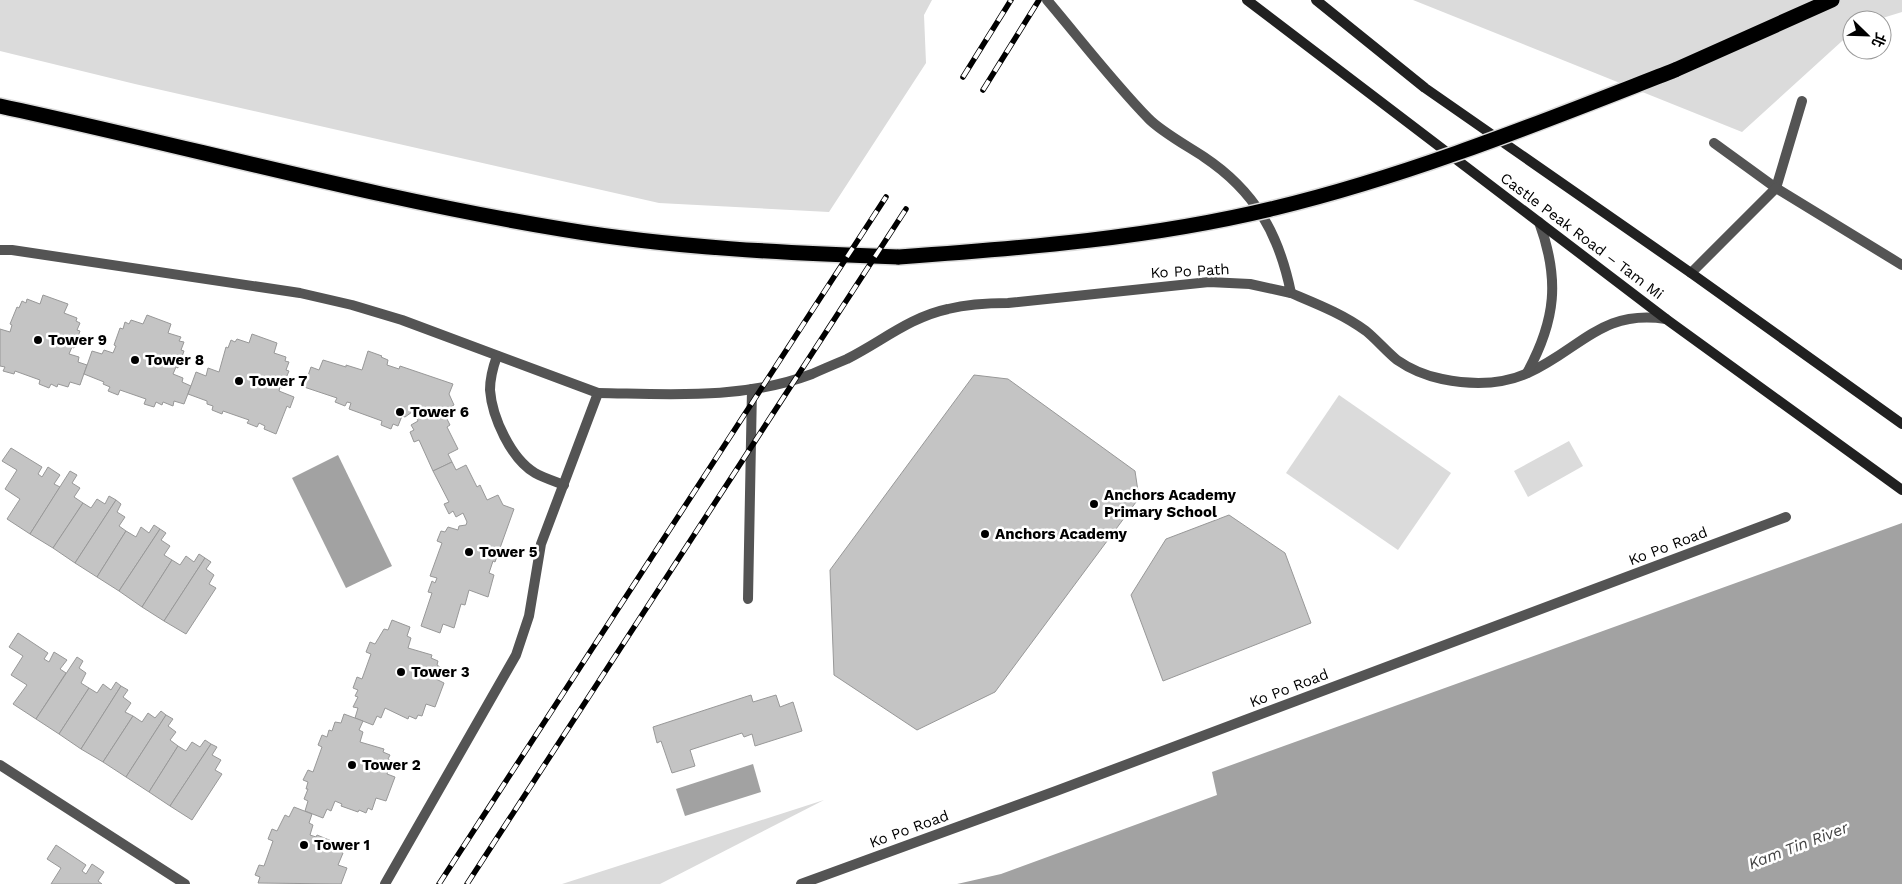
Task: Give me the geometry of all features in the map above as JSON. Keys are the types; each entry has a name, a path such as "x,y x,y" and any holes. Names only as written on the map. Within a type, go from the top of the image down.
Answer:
{"highway":[{"path":"0,106 402,199 561,229 659,243 768,252 899,257 1077,242 1176,228 1274,208 1335,192 1488,143 1551,119 1675,70 1832,0"}],"main road":[{"name":"Castle Peak Road – Tam Mi","path":"1247,0 1666,319 1902,490"},
{"name":"Castle Peak Road – Tam Mi","path":"1316,0 1424,88 1690,273 1902,424"}],"street":[{"path":"1047,0 1149,120 1216,165 1251,198 1276,240 1286,266 1291,293"},
{"path":"1690,273 1776,188 1802,101"},
{"path":"1714,143 1776,188 1902,266"},
{"path":"1528,373 1546,332 1553,297 1551,260 1539,222"},
{"name":"Ko Po Path","path":"0,250 12,250 300,293 352,305 402,320 598,393 701,394 752,389 811,374 847,359 902,326 947,309 977,304 1008,303 1209,282 1250,284 1291,293 1330,309 1366,331 1397,360 1418,371 1440,379 1463,383 1487,383 1508,380 1528,373 1546,364 1609,324 1623,319 1638,317 1666,319"},
{"path":"497,356 492,371 490,388 496,419 521,462 534,472 564,484"},
{"path":"748,599 752,389"},
{"path":"385,884 516,655 529,616 541,544 598,393"},
{"name":"Ko Po Road","path":"801,884 1056,791 1786,517"},
{"path":"0,764 184,884"}],"shaded area":[{"path":"0,0 932,0 924,15 926,63 829,212 659,203 135,84 0,51"},
{"path":"1413,0 1902,0 1902,12 1892,15 1892,10 1842,10 1842,41 1742,132"},
{"path":"1339,395 1451,473 1398,550 1286,473"},
{"path":"1569,441 1583,466 1528,497 1514,471"},
{"path":"824,800 660,884 562,884"}],"water":[{"path":"338,455 392,566 346,588 292,478"},
{"name":"Kam Tin River","path":"1902,523 1902,884 957,884 1001,874 1217,795 1212,772"},
{"path":"753,764 761,792 685,816 676,789"}],"building":[{"name":"Tower 9","path":"43,295 68,304 64,313 77,318 76,321 80,323 77,330 80,331 74,348 72,347 69,354 79,357 78,362 87,365 80,385 70,382 68,387 58,384 57,387 51,384 49,388 39,384 40,380 15,371 14,374 3,371 5,367 0,366 0,329 10,332 12,325 10,324 17,307 19,308 22,301 26,303 27,299 40,304"},
{"name":"Tower 8","path":"147,315 171,324 168,333 181,337 179,341 184,342 181,350 184,351 178,368 176,367 173,374 183,378 182,382 191,386 184,404 174,401 173,406 163,402 162,405 156,402 154,407 144,404 146,399 120,390 118,395 108,391 110,387 103,384 104,382 84,374 92,351 102,354 104,350 113,353 120,328 123,329 125,322 129,324 131,320 143,324"},
{"name":"Tower 7","path":"252,334 277,343 274,353 286,357 285,361 289,362 286,370 289,371 279,391 294,397 290,408 287,406 276,434 264,429 265,426 259,423 257,427 247,423 249,420 223,411 222,414 212,410 213,406 207,404 207,401 188,394 196,372 206,376 208,368 219,372 226,347 228,348 231,340 235,342 237,339 249,343"},
{"name":"Tower 6","path":"368,351 388,360 387,365 399,369 400,366 453,384 449,394 454,405 443,411 450,425 447,427 458,449 448,454 452,462 433,471 419,440 414,442 410,432 414,430 411,425 418,421 412,412 405,417 402,416 398,426 393,424 391,429 381,425 382,421 349,409 351,403 347,402 345,406 335,402 337,398 304,387 311,367 319,370 323,360 362,370"},
{"name":"Anchors Academy","path":"974,375 1008,379 1135,471 1139,498 995,692 917,730 834,675 830,570"},
{"path":"11,448 42,467 38,474 42,477 48,467 60,475 54,484 60,487 30,534 7,519 20,499 5,489 17,470 2,461"},
{"name":"Tower 5","path":"452,462 456,470 466,465 477,487 480,485 487,500 498,495 503,505 514,509 495,562 493,561 489,573 494,575 488,597 469,590 465,605 461,604 454,628 443,624 440,633 421,626 432,593 428,592 432,581 435,583 437,578 430,576 442,543 437,541 441,531 445,532 448,527 458,530 459,526 466,525 467,522 463,513 456,517 453,511 449,514 444,504 449,502 433,471"},
{"path":"70,471 77,475 72,483 80,488 74,497 83,503 53,548 30,534"},
{"path":"109,496 116,500 75,563 53,548 83,503 91,508 97,499 105,504"},
{"path":"116,500 121,504 117,512 125,517 119,526 126,531 97,577 75,563"},
{"path":"1229,515 1285,553 1311,623 1163,681 1131,595 1166,539"},
{"path":"154,525 160,529 119,591 97,577 126,531 136,537 141,527 149,533"},
{"path":"160,529 166,533 161,540 170,546 164,555 172,560 142,607 119,591"},
{"path":"199,554 205,558 164,621 142,607 172,560 180,565 186,556 194,562"},
{"path":"205,558 211,562 206,569 214,575 209,584 216,588 186,634 164,621"},
{"name":"Tower 3","path":"392,620 410,627 407,636 411,638 408,648 432,655 431,658 438,661 437,665 440,667 436,679 444,683 435,707 426,704 422,716 418,715 416,719 409,716 408,719 385,708 381,718 377,716 373,725 355,718 358,708 353,707 358,697 355,696 358,690 353,688 357,677 362,679 371,654 366,652 370,642 375,644 384,629 388,630"},
{"path":"18,633 48,653 44,659 49,662 54,652 67,660 60,669 66,673 36,719 13,704 27,685 11,675 23,656 9,647"},
{"path":"77,657 83,661 79,668 86,673 81,683 89,688 59,734 36,719"},
{"path":"116,682 121,686 81,749 59,734 89,688 97,693 103,684 111,690"},
{"path":"121,686 128,690 123,697 131,703 125,712 133,716 103,762 81,749"},
{"path":"751,695 753,702 776,695 780,707 793,702 802,731 755,746 752,734 744,737 742,733 690,750 695,766 672,773 661,741 657,743 653,727"},
{"path":"161,711 166,715 126,777 103,762 133,716 142,722 148,713 155,718"},
{"name":"Tower 2","path":"344,714 363,721 359,730 363,732 360,742 384,749 383,752 390,755 388,759 391,761 387,774 395,777 386,801 376,798 372,810 368,808 366,813 359,810 358,812 341,806 342,804 335,801 331,811 327,809 323,818 305,811 308,801 304,799 308,789 306,789 308,782 303,780 308,770 313,772 322,747 318,745 322,735 327,737 329,730 332,731 335,722 341,723"},
{"path":"166,715 173,719 168,726 176,732 170,740 178,746 149,792 126,777"},
{"path":"205,740 211,744 170,806 149,792 178,746 186,751 192,742 200,747"},
{"path":"211,744 217,747 212,755 221,760 215,770 222,774 192,820 170,806"},
{"name":"Tower 1","path":"294,807 312,814 309,823 313,825 310,835 316,837 317,835 341,847 339,851 343,853 338,865 347,868 341,884 258,883 260,877 255,875 259,865 264,866 273,841 268,839 272,829 277,831 285,815 289,817"},
{"path":"56,845 86,865 82,871 86,874 92,864 104,872 98,881 102,884 51,884 61,868 47,859"}],"railway":[{"path":"963,77 1011,0"},
{"path":"983,90 1039,0"},
{"path":"439,884 886,197"},
{"path":"467,884 906,209"}],"place":[{"name":"Tower 9","path":"38,340"},
{"name":"Tower 8","path":"135,360"},
{"name":"Tower 7","path":"239,381"},
{"name":"Tower 6","path":"400,412"},
{"name":"Anchors Academy Primary School","path":"1094,504"},
{"name":"Anchors Academy","path":"985,534"},
{"name":"Tower 5","path":"469,552"},
{"name":"Tower 3","path":"401,672"},
{"name":"Tower 2","path":"352,765"},
{"name":"Tower 1","path":"304,845"}]}
